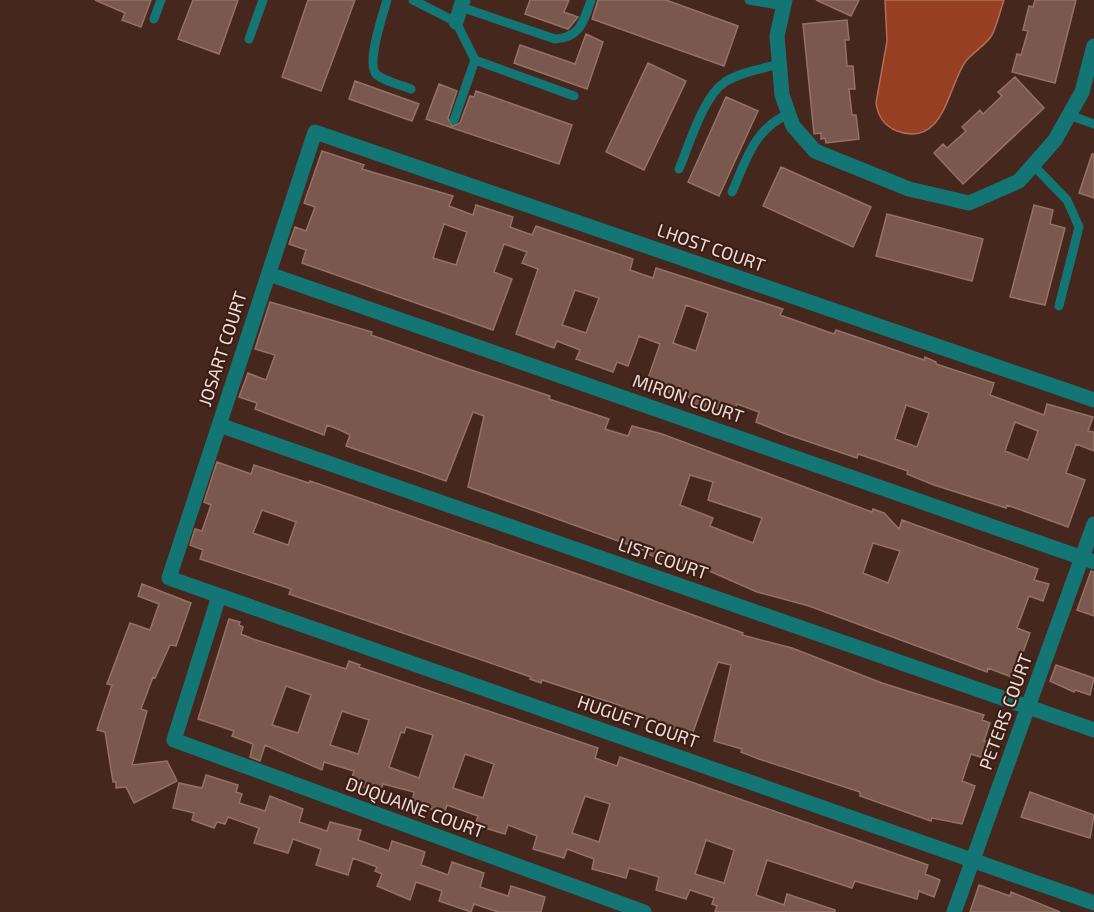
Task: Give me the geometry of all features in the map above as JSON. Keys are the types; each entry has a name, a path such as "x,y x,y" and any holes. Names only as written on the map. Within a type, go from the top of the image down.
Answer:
{"street":[{"path":"784,3 777,36 782,95 794,126 815,151 862,172 909,189 969,203 1019,181 1054,140 1082,92 1092,63 1094,46"},
{"name":"JOSART COURT","path":"169,578 315,132"},
{"name":"LHOST COURT","path":"315,132 1094,400"},
{"name":"MIRON COURT","path":"269,274 1088,560"},
{"name":"LIST COURT","path":"219,425 1094,730"},
{"name":"PETERS COURT","path":"954,912 1028,707 1088,560 1094,524"},
{"name":"HUGUET COURT","path":"169,578 1094,903"},
{"name":"DUQUAINE COURT","path":"219,596 174,740 644,912"}],"lane":[{"path":"154,19 161,0"},
{"path":"249,39 263,0"},
{"path":"387,0 374,52 374,69 377,75 411,89"},
{"path":"412,0 460,9 555,39 568,39 577,33 583,24 591,0"},
{"path":"749,0 784,3"},
{"path":"454,120 475,60 460,9"},
{"path":"475,60 574,96"},
{"path":"679,170 703,112 724,83 749,72 779,64"},
{"path":"732,192 755,140 764,128 789,114"},
{"path":"1069,115 1094,124"},
{"path":"1033,165 1066,200 1079,227 1059,306"}],"shaded area":[{"path":"885,0 1004,0 992,35 966,61 943,111 926,131 913,134 897,131 885,124 878,113 876,103 887,41"}],"building":[{"path":"95,0 151,0 141,27 122,20 125,13"},
{"path":"193,0 238,0 219,54 178,39"},
{"path":"308,0 355,0 321,91 282,77"},
{"path":"530,0 569,0 564,12 578,17 568,29 525,14"},
{"path":"598,0 666,0 738,26 724,66 592,19"},
{"path":"816,0 859,0 851,16"},
{"path":"1035,0 1076,0 1055,83 1012,72 1017,54 1021,55 1028,31 1023,30 1029,6 1033,7"},
{"path":"847,20 849,40 845,40 847,66 853,66 855,89 849,89 852,115 856,115 859,139 826,143 825,138 821,139 821,133 814,134 803,24"},
{"path":"586,34 603,42 587,89 514,63 520,45 575,64"},
{"path":"648,63 686,81 644,170 606,152"},
{"path":"1015,77 1044,108 963,184 934,153 943,144 947,148 966,131 962,127 980,110 983,114 1002,96 998,92"},
{"path":"355,81 419,104 412,121 349,99"},
{"path":"439,84 457,91 448,118 452,126 460,123 470,96 474,97 476,91 572,125 559,164 426,119"},
{"path":"726,97 758,111 719,196 688,182"},
{"path":"322,151 364,165 362,169 453,196 449,206 473,215 476,205 513,217 510,227 532,235 536,226 633,259 630,270 653,278 656,268 783,309 780,315 834,334 836,330 924,360 925,357 936,364 994,383 990,395 1044,415 1047,404 1093,417 1088,431 1094,432 1094,451 1076,444 1066,473 1085,480 1068,527 1007,505 1006,508 934,485 907,474 908,471 858,454 857,458 786,434 756,422 759,412 737,404 733,414 706,404 705,407 695,404 679,386 676,395 646,384 660,344 639,336 628,366 617,362 613,372 576,359 580,350 557,341 554,348 516,334 538,269 522,263 527,252 504,244 494,272 512,279 493,330 302,263 306,250 289,244 295,227 306,231 315,207 304,203","holes":["444,224 467,232 456,265 433,258","575,290 599,298 586,333 562,325","686,305 708,313 696,351 673,343","906,405 929,413 917,447 895,439","1015,422 1038,431 1028,460 1005,451"]},
{"path":"1092,154 1094,154 1094,198 1079,193"},
{"path":"781,167 871,207 853,247 763,206"},
{"path":"1034,205 1053,210 1050,224 1065,228 1045,305 1010,297"},
{"path":"887,214 983,239 972,281 876,256"},
{"path":"270,302 372,332 371,335 550,396 549,399 609,419 605,429 628,436 632,426 662,434 872,512 873,509 884,513 899,529 902,520 1038,569 1034,580 1049,584 1043,601 1029,596 1017,628 1030,633 1014,678 988,668 987,672 809,606 757,592 689,562 687,565 660,555 659,559 648,554 649,552 468,487 484,416 473,412 446,481 346,446 350,435 327,425 324,435 255,409 257,403 239,397 248,373 266,380 275,355 255,349","holes":["690,475 713,482 708,500 762,518 753,543 710,526 713,518 680,505","873,543 900,551 888,583 863,573"]},
{"path":"217,462 251,474 254,465 309,483 310,481 621,589 743,633 742,635 792,648 882,683 984,715 982,720 990,723 984,741 992,743 986,759 971,754 962,781 975,786 962,824 932,818 931,821 860,796 860,792 759,759 741,752 742,749 714,741 731,665 718,662 692,735 621,710 622,706 542,680 541,683 530,679 531,677 289,594 291,589 200,559 203,550 190,545 195,529 202,531 211,505 204,502","holes":["262,510 296,522 288,545 253,533"]},
{"path":"1091,571 1094,572 1094,616 1077,610"},
{"path":"142,584 191,603 176,646 170,645 155,678 153,677 141,709 147,711 132,765 167,761 177,781 134,803 126,787 116,788 105,732 97,730 112,685 107,684 130,623 150,630 159,604 138,596"},
{"path":"229,619 240,622 239,625 243,627 241,634 253,639 346,669 349,661 360,665 359,667 598,748 595,758 617,766 620,757 928,865 925,874 940,880 934,897 919,891 917,899 855,881 852,888 767,860 756,895 784,905 787,894 835,910 835,912 715,912 717,906 712,904 714,898 690,890 686,899 656,890 659,877 629,868 626,878 592,869 594,859 567,849 564,858 533,849 537,836 508,825 505,834 475,825 478,816 447,805 444,814 412,802 414,792 383,784 380,792 350,783 354,771 324,762 322,770 265,745 260,761 250,757 253,744 232,736 234,731 198,719","holes":["286,686 311,695 298,733 272,725","342,711 369,720 358,754 330,745","406,727 433,735 419,778 389,767 401,732 404,733","465,754 494,764 483,798 453,788","585,796 610,804 599,842 572,833","706,840 734,850 724,883 695,874"]},
{"path":"1056,665 1094,678 1090,695 1075,690 1074,692 1050,681"},
{"path":"206,775 238,785 236,792 242,794 239,803 265,811 270,796 303,809 299,822 327,831 330,822 361,830 358,840 389,851 392,841 425,852 421,865 448,875 452,862 484,873 480,887 508,896 511,886 545,897 541,912 498,912 474,904 471,912 439,901 442,891 416,882 410,900 377,886 382,874 375,871 377,867 353,858 348,875 316,865 321,849 293,839 288,853 254,843 259,828 228,817 225,824 217,822 214,828 192,820 194,813 173,808 179,783 202,788"},
{"path":"1030,792 1094,815 1090,838 1021,817"},
{"path":"979,885 1010,896 1011,892 1060,912 970,912"}]}
